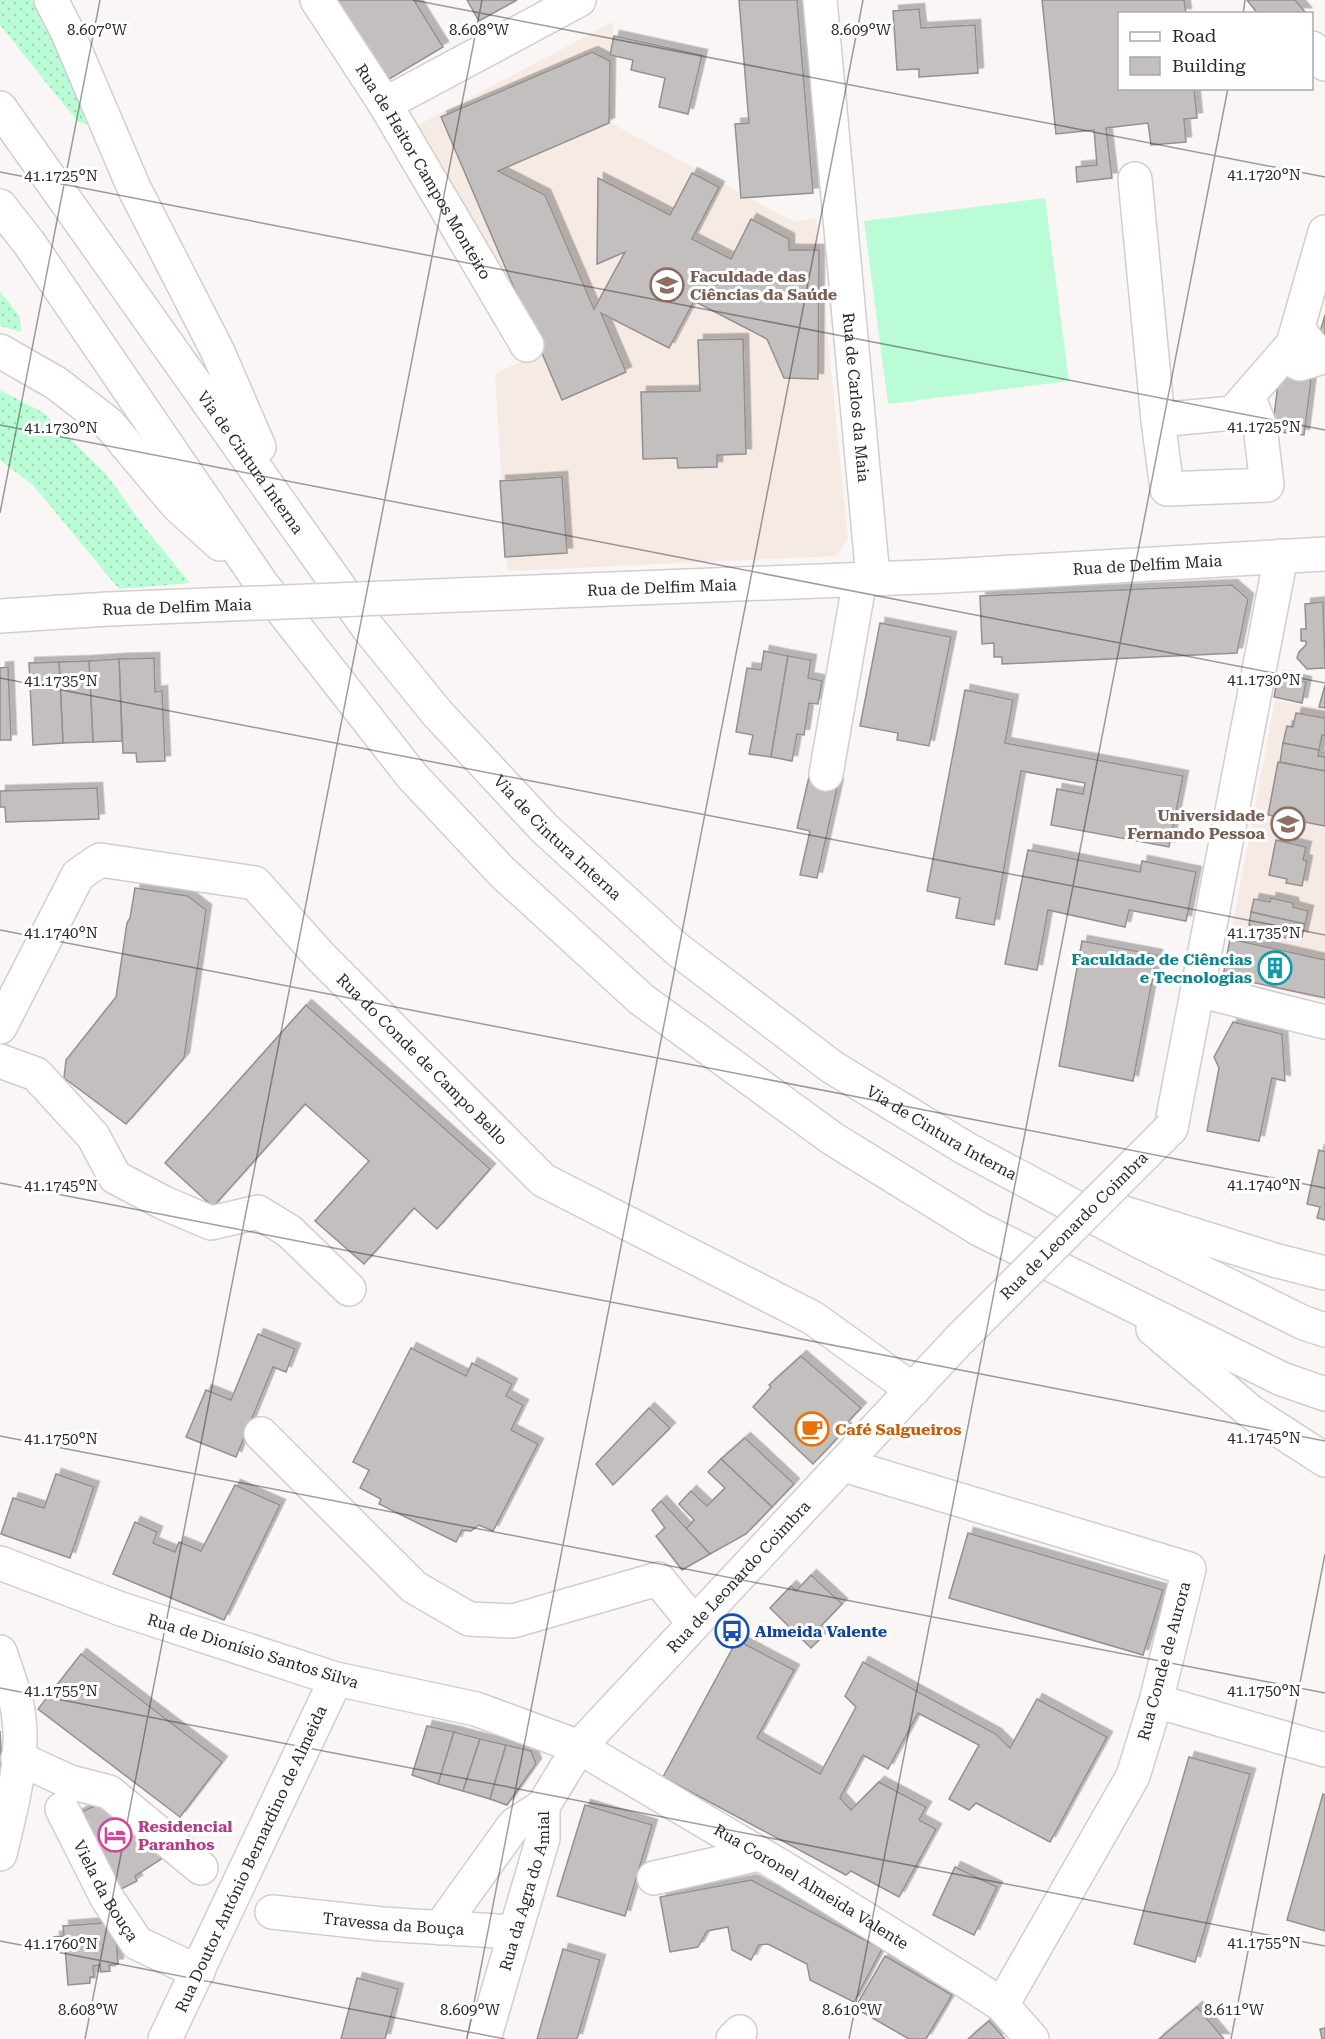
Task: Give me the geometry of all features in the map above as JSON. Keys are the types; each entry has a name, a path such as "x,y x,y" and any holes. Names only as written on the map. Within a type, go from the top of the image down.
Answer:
{"main road":[{"path":"51,0 67,31 134,188 217,350 286,509"},
{"name":"Rua de Heitor Campos Monteiro","path":"317,0 386,104 527,345"},
{"path":"386,104 579,0"},
{"name":"Rua de Carlos da Maia","path":"820,0 867,579 826,774"},
{"path":"1313,50 1325,64"},
{"name":"Via de Cintura Interna","path":"0,108 369,629 437,713 545,829 677,949 832,1067 965,1148 1156,1250 1304,1323 1325,1330"},
{"path":"1135,179 1158,420 1167,489 1267,485 1260,426 1248,396"},
{"path":"0,206 29,243 261,583 412,776 502,872 641,999 833,1139 979,1229 1282,1379 1325,1394"},
{"path":"1158,420 1233,413 1290,342 1325,232"},
{"path":"1290,342 1300,364 1323,364"},
{"path":"7,356 56,383 109,424 177,505 261,583"},
{"name":"Rua de Delfim Maia","path":"0,616 108,609 508,592 947,576 1325,555"},
{"name":"Rua de Leonardo Coimbra","path":"579,1747 959,1340 1172,1128 1281,556"},
{"name":"Rua do Conde de Campo Bello","path":"0,1027 78,875 100,860 255,883 320,956 543,1180 813,1318 913,1390"},
{"path":"1198,990 1325,1022"},
{"path":"0,1061 36,1074 93,1136 115,1177 164,1203 211,1222 258,1212 289,1231 349,1289"},
{"path":"1040,1188 1325,1273"},
{"path":"1116,1298 1251,1412 1325,1460"},
{"path":"261,1434 414,1587 469,1619 513,1621 658,1579 694,1623"},
{"name":"Rua Conde de Aurora","path":"844,1465 1189,1569 1156,1701 1133,1776 1002,2005"},
{"name":"Rua de Dionísio Santos Silva","path":"1,1568 336,1679 476,1709 579,1747"},
{"path":"0,1652 17,1707 18,1758 12,1805 0,1854"},
{"name":"Rua Doutor António Bernardino de Almeida","path":"165,2039 336,1679"},
{"path":"1156,1701 1325,1750"},
{"name":"Rua da Agra do Amial","path":"484,2039 513,1932 543,1838 543,1806 579,1747"},
{"name":"Rua Coronel Almeida Valente","path":"579,1747 759,1854 1002,2005 1032,2039"},
{"path":"18,1758 66,1796"},
{"path":"12,1805 109,1792 201,1868"},
{"name":"Viela da Bouça","path":"66,1796 106,1898 137,1943 198,1972"},
{"path":"440,1928 514,1824 543,1806"},
{"path":"654,1878 759,1854"},
{"name":"Travessa da Bouça","path":"272,1912 440,1928 513,1932"}],"shaded area":[{"name":"Faculdade das Ciências da Saúde","path":"613,22 613,124 794,222 816,218 848,539 836,556 507,571 495,374 549,348 418,125"},
{"name":"Universidade Fernando Pessoa","path":"1275,700 1325,709 1325,1001 1223,976"}],"green space":[{"path":"0,0 32,0 66,70 87,124 78,122 0,25"},
{"path":"1045,198 1069,381 888,404 864,221"},
{"path":"0,291 20,317 21,332 0,326"},
{"path":"0,390 44,413 106,474 145,528 190,583 119,589 33,485 0,460"}],"building":[{"path":"330,0 414,0 443,47 381,84"},
{"path":"467,0 517,0 479,21"},
{"path":"739,0 797,0 813,193 741,198 735,124 749,123"},
{"path":"1042,0 1184,0 1186,12 1118,12 1118,90 1194,90 1197,118 1184,119 1186,142 1151,145 1148,123 1106,128 1112,178 1077,182 1076,167 1097,165 1094,130 1056,134"},
{"path":"1247,0 1295,0 1305,12 1256,12"},
{"path":"919,9 921,28 975,25 978,73 919,77 919,69 897,70 893,11"},
{"path":"614,36 702,55 688,114 659,107 665,78 631,70 633,60 610,55"},
{"path":"592,52 610,61 609,123 498,171 545,195 594,309 625,252 597,264 598,178 670,215 692,173 719,187 692,239 731,259 751,219 789,239 789,250 819,250 818,379 784,378 767,339 694,301 669,348 601,313 626,372 562,400 441,117"},
{"path":"1325,315 1325,341 1318,339"},
{"path":"743,339 746,454 717,455 717,467 678,468 677,458 643,459 641,392 700,391 698,340"},
{"path":"1279,376 1311,380 1304,435 1272,431"},
{"path":"562,477 567,553 505,557 500,481"},
{"path":"1232,585 1248,599 1237,653 1002,664 1002,657 994,657 994,643 982,644 980,596"},
{"path":"1323,602 1325,668 1307,669 1297,658 1306,645 1306,641 1301,641 1301,629 1306,629 1305,604"},
{"path":"880,623 951,637 929,746 897,740 898,733 860,726"},
{"path":"764,651 788,656 771,757 749,754 753,735 736,732 747,668 761,670"},
{"path":"788,656 811,660 808,678 822,681 818,704 809,703 804,735 797,734 792,761 771,757"},
{"path":"154,658 155,692 162,691 165,761 137,762 136,753 123,753 119,659"},
{"path":"119,659 122,741 93,742 89,661"},
{"path":"89,661 93,742 63,743 59,662"},
{"path":"59,662 63,743 33,745 29,663"},
{"path":"8,667 11,740 0,740 0,668"},
{"path":"1278,676 1306,682 1302,703 1274,697"},
{"path":"1325,685 1325,708 1319,707"},
{"path":"965,690 1013,700 1005,743 1183,776 1169,847 1051,825 1057,789 1083,794 1085,783 1021,771 994,925 956,918 960,898 927,891"},
{"path":"1296,713 1325,718 1325,736 1322,735 1319,750 1283,743 1287,726 1293,727"},
{"path":"1283,743 1319,750 1318,756 1325,757 1325,771 1280,762"},
{"path":"1278,762 1325,771 1325,826 1268,815"},
{"path":"809,777 838,784 817,878 800,875 810,831 797,828"},
{"path":"97,788 99,819 6,822 5,807 0,807 0,791"},
{"path":"1276,840 1306,847 1303,860 1307,861 1302,886 1286,883 1287,879 1269,875"},
{"path":"1028,850 1140,872 1142,861 1196,872 1186,921 1129,910 1125,927 1048,910 1037,970 1005,964"},
{"path":"135,888 188,896 206,910 184,1058 126,1124 64,1078 66,1060 116,997 127,923 130,918"},
{"path":"1271,898 1293,903 1293,907 1308,911 1305,924 1251,912 1254,899 1270,902"},
{"path":"1251,912 1305,924 1302,937 1287,933 1286,938 1249,925"},
{"name":"Faculdade de Ciências e Tecnologias","path":"1230,939 1325,960 1325,998 1223,976"},
{"path":"1082,941 1157,955 1133,1081 1059,1066"},
{"path":"306,1005 490,1169 437,1229 414,1208 364,1264 315,1221 369,1161 305,1104 213,1207 165,1163"},
{"path":"1233,1022 1282,1034 1285,1081 1272,1078 1259,1141 1207,1131 1219,1068 1214,1057"},
{"path":"1319,1150 1325,1152 1325,1220 1317,1218 1320,1207 1307,1204"},
{"path":"258,1334 295,1349 286,1372 273,1367 236,1457 186,1437 206,1390 231,1400"},
{"path":"411,1348 466,1376 472,1363 512,1384 506,1396 523,1405 511,1430 538,1444 493,1531 479,1525 471,1531 462,1530 456,1542 379,1504 381,1499 360,1488 369,1470 353,1462"},
{"path":"801,1356 861,1408 844,1426 846,1429 813,1464 753,1407 771,1387 769,1385"},
{"path":"649,1408 670,1428 613,1485 596,1464"},
{"path":"745,1438 794,1484 772,1507 721,1459"},
{"path":"721,1459 772,1507 746,1534 710,1554 686,1529 694,1520 679,1504 691,1491 707,1506 725,1488 708,1472"},
{"path":"56,1474 94,1487 70,1558 1,1534 13,1498 44,1508"},
{"path":"235,1485 280,1505 224,1620 113,1574 135,1522 157,1532 153,1543 175,1552 179,1542 201,1551"},
{"path":"661,1501 710,1554 682,1570 656,1536 665,1528 652,1510"},
{"path":"968,1533 1163,1590 1143,1655 949,1598"},
{"path":"811,1575 842,1604 818,1629 824,1635 811,1648 770,1608 791,1586 796,1591"},
{"path":"737,1640 794,1670 757,1738 820,1774 856,1707 845,1696 863,1662 996,1734 1010,1748 1037,1699 1107,1737 1050,1842 976,1803 969,1810 949,1799 979,1745 918,1713 888,1769 863,1755 840,1798 851,1810 879,1782 926,1807 919,1820 936,1829 899,1897 851,1871 846,1875 663,1777"},
{"path":"81,1654 222,1762 180,1817 38,1709"},
{"path":"427,1726 454,1732 438,1784 412,1775"},
{"path":"0,1731 3,1783 0,1796"},
{"path":"454,1732 480,1739 463,1791 438,1784"},
{"path":"480,1739 506,1745 490,1799 463,1791"},
{"path":"506,1745 531,1751 536,1764 507,1805 490,1799"},
{"path":"1189,1757 1250,1774 1195,1962 1134,1944"},
{"path":"1323,1794 1325,1795 1325,1931 1287,1920"},
{"name":"Residencial Paranhos","path":"107,1800 169,1854 135,1876 137,1881 110,1895 73,1816"},
{"path":"585,1805 652,1825 625,1916 557,1896"},
{"path":"955,1867 997,1887 974,1935 933,1915"},
{"path":"751,1880 882,1949 854,2002 810,1980 807,1964 768,1944 759,1945 751,1960 732,1950 728,1927 707,1931 698,1947 670,1952 660,1897"},
{"path":"115,1922 118,1964 109,1965 110,1971 101,1972 100,1965 93,1966 94,1977 90,1977 90,1983 68,1985 65,1947 55,1948 54,1937 64,1936 63,1926"},
{"path":"563,1949 600,1960 577,2039 537,2039"},
{"path":"885,1956 952,1995 926,2039 909,2039 855,2008"},
{"path":"357,1978 398,1989 385,2039 341,2039"},
{"path":"1197,2007 1224,2039 1159,2039"},
{"path":"989,2021 1005,2039 968,2039"},
{"path":"1325,2028 1325,2039 1322,2039 1320,2029"}],"place":[{"name":"Faculdade das Ciências da Saúde","path":"667,285"},
{"name":"Universidade Fernando Pessoa","path":"1288,824"},
{"name":"Faculdade de Ciências e Tecnologias","path":"1275,968"},
{"name":"Café Salgueiros","path":"812,1429"},
{"name":"Almeida Valente","path":"732,1631"},
{"name":"Residencial Paranhos","path":"115,1835"}]}
